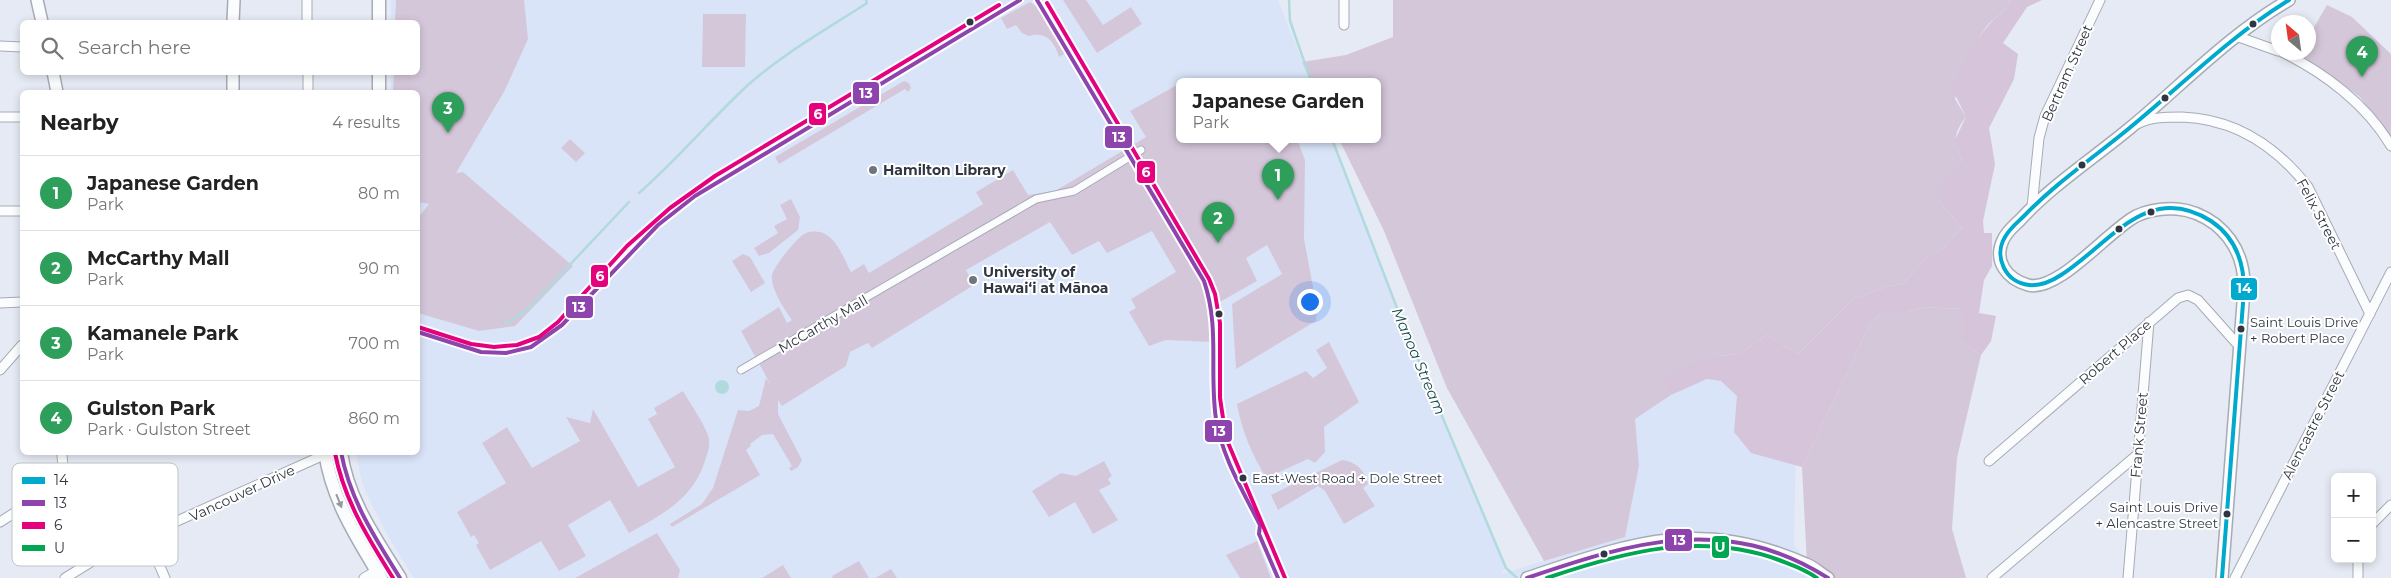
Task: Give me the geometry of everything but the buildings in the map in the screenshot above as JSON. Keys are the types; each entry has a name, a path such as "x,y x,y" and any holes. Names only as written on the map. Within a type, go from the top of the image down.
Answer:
{"main road":[{"path":"379,0 379,20"},
{"path":"379,75 379,90"},
{"path":"326,455 337,498 353,532 379,575"},
{"path":"341,455 349,486 356,501 400,578"}],"street":[{"path":"37,0 42,20"},
{"path":"233,20 234,0"},
{"path":"307,0 307,20"},
{"path":"1344,0 1344,25"},
{"name":"Bertram Street","path":"2032,207 2039,138 2045,116 2100,0"},
{"path":"2222,578 2244,290 2243,268 2232,242 2213,222 2182,210 2148,212 2128,221 2051,283 2041,286 2031,286 2014,279 2004,270 2000,253 2007,233 2032,207 2130,128 2253,22 2288,0"},
{"path":"2236,36 2271,48"},
{"path":"0,46 20,46"},
{"path":"2298,60 2335,84 2364,110 2391,146"},
{"path":"54,75 57,90"},
{"path":"233,75 233,90"},
{"path":"308,75 308,90"},
{"path":"0,117 20,118"},
{"name":"Felix Street","path":"2130,128 2146,120 2169,117 2200,119 2238,129 2258,139 2277,153 2308,187 2370,314"},
{"name":"McCarthy Mall","path":"741,370 1036,199 1074,191 1141,150"},
{"path":"0,211 20,211"},
{"name":"Alencastre Street","path":"2235,578 2391,272"},
{"name":"Robert Place","path":"1989,461 2178,298 2191,296 2198,300 2239,346"},
{"path":"0,303 20,302"},
{"name":"Frank Street","path":"2128,578 2149,322"},
{"path":"0,370 20,346"},
{"name":"Vancouver Drive","path":"178,521 322,455"},
{"path":"1992,578 2137,455"},
{"path":"2376,520 2391,505"},
{"path":"0,522 12,514"},
{"path":"1527,578 1634,544 1676,538 1715,538 1750,544 1799,561 1828,578"},
{"path":"364,578 379,575 390,563"},
{"path":"2358,563 2358,578"},
{"name":"Vancouver Drive","path":"64,578 82,566"},
{"path":"160,566 165,578"}],"shaded area":[{"name":"University of Hawaiʻi at Mānoa","path":"391,0 1278,0 1309,78 1176,78 1176,143 1334,143 1402,321 1506,568 1501,574 1559,556 1647,364 1797,386 1794,545 1819,578 414,578 389,538 372,505 362,483 356,455 420,455 420,90 391,90 391,75 420,75 420,20 391,20"},
{"path":"396,0 524,0 528,39 505,90 456,173 463,172 573,266 515,326 479,331 420,314 420,215 429,204 420,202 420,90 393,90 394,75 420,75 420,20 395,20"},
{"path":"1063,0 1086,0 1103,25 1131,7 1142,24 1097,53"},
{"path":"1393,0 2011,0 2006,9 1981,34 1968,61 1955,99 1966,117 1958,128 1956,138 1962,160 1935,192 1941,203 1963,229 1958,231 1943,249 1926,258 1903,284 1886,287 1852,300 1798,354 1767,335 1739,354 1719,356 1664,380 1671,395 1635,419 1639,466 1625,537 1544,561 1447,388 1384,231 1341,143 1381,143 1381,78 1310,78 1302,62 1346,55 1393,37"},
{"path":"2011,0 2042,0 2027,7 2003,43 2018,54 2014,79 1989,128 1995,164 1983,221 1984,233 1992,233 1992,266 1984,280 1979,313 1996,316 1991,341 1981,355 1962,342 1962,309 1922,307 1907,312 1882,312 1869,326 1802,467 1751,453 1734,432 1737,396 1721,381 1707,379 1671,395 1663,380 1671,371 1719,356 1739,354 1767,335 1798,354 1852,300 1886,287 1903,284 1926,258 1943,249 1958,231 1963,229 1934,192 1962,160 1955,140 1966,117 1952,88 1977,40 1991,22 2006,9"},
{"path":"1030,2 1040,9 1066,53 1059,57 1055,46 1045,36 1029,36 1022,33 1016,25 1007,29 1001,18"},
{"path":"2327,5 2352,17 2391,54 2391,139 2360,97 2308,60 2316,60 2316,24"},
{"path":"703,14 746,14 745,67 702,67"},
{"path":"904,81 909,83 911,88 908,92 905,89 779,164 775,157"},
{"path":"1176,86 1176,143 1299,143 1305,160 1304,239 1317,308 1316,321 1236,369 1232,304 1282,274 1267,245 1246,258 1257,281 1211,307 1212,342 1166,340 1149,346 1129,312 1136,308 1131,299 1176,272 1152,231 1107,253 1099,241 1072,255 1050,222 966,270 974,285 872,348 868,343 850,352 846,366 782,406 778,400 778,414 802,460 798,467 791,471 789,468 792,466 773,434 762,435 750,444 751,446 746,450 760,475 672,527 670,524 702,504 713,488 738,410 749,411 759,406 766,378 772,387 741,331 779,307 787,323 792,320 773,286 772,275 781,259 802,236 813,232 825,234 834,241 851,272 864,264 869,273 983,204 976,192 1013,170 1028,195 1055,191 1146,137 1130,111"},
{"path":"570,139 585,153 576,162 561,148"},
{"path":"791,199 800,217 798,230 769,253 759,256 754,248 778,233 774,226 787,219 780,205"},
{"path":"743,254 750,257 765,283 751,292 732,261"},
{"path":"1922,307 1962,309 1962,342 1981,355 1957,458 1952,529 1966,578 1828,578 1807,564 1802,467 1869,326 1882,312 1907,312"},
{"path":"1329,342 1359,402 1324,427 1325,452 1315,463 1308,459 1266,478 1248,442 1237,404 1306,371 1313,378 1327,368 1316,350"},
{"path":"722,380 727,382 729,387 727,392 722,394 717,392 715,387 717,382"},
{"path":"683,391 703,424 709,442 709,448 699,475 684,496 665,512 629,533 610,500 568,525 586,556 559,571 541,541 490,570 476,545 479,543 474,535 471,537 457,512 506,483 482,443 507,427 532,468 580,441 566,417 590,423 593,409 638,487 675,467 648,419 657,414 654,408"},
{"path":"1342,460 1351,462 1365,475 1368,484 1363,488 1375,506 1344,524 1325,491 1318,486 1278,510 1271,495"},
{"path":"1104,461 1112,476 1108,479 1111,484 1099,490 1118,520 1093,534 1075,502 1049,517 1032,491 1061,473 1076,476"},
{"path":"657,533 680,570 678,578 575,578"},
{"path":"1257,541 1271,578 1240,578 1226,555"},
{"path":"859,561 869,578 833,578 832,576"},
{"path":"783,565 791,578 762,578"},
{"path":"891,569 897,578 875,578"}],"waterway":[{"path":"639,193 762,73 867,3 866,0"},
{"name":"Manoa Stream","path":"1289,0 1290,21 1310,78"},
{"name":"Manoa Stream","path":"1334,143 1402,321 1506,568 1517,578"},
{"path":"506,324 528,309 629,202"}],"transit line":[{"name":"13","path":"420,333 481,352 506,353 531,347 562,325 658,225 695,196 1020,0"},
{"name":"13","path":"1037,0 1204,281 1212,316 1214,401 1219,433 1234,474 1260,525 1259,534 1278,578"},
{"name":"14","path":"2222,578 2244,290 2240,261 2232,243 2219,227 2211,221 2188,210 2167,208 2148,212 2130,221 2061,275 2042,284 2029,285 2014,279 2004,268 2000,253 2009,231 2049,192 2127,130 2226,46 2267,14 2289,0"},
{"name":"6","path":"1047,3 1209,279 1215,294 1220,323 1220,398 1226,438 1285,578"},
{"name":"6","path":"420,328 471,344 494,347 517,345 539,337 558,322 627,246 670,208 715,176 999,5"},
{"name":"6","path":"335,455 344,487 358,518 393,578"},
{"name":"13","path":"342,455 350,486 364,518 400,578"},
{"name":"13","path":"1527,578 1604,554 1642,545 1679,540 1716,540 1753,546 1790,558 1828,578"},
{"name":"U","path":"1547,578 1633,553 1691,546 1749,551 1779,560 1808,572 1817,578"}],"place":[{"name":"Gulston Park","path":"2362,77"},
{"name":"Kamanele Park","path":"448,133"},
{"name":"Hamilton Library","path":"873,170"},
{"name":"Japanese Garden","path":"1278,200"},
{"name":"McCarthy Mall","path":"1218,243"},
{"name":"University of Hawaiʻi at Mānoa","path":"973,280"},
{"name":"Saint Louis Drive + Robert Place","path":"2241,329"},
{"name":"East-West Road + Dole Street","path":"1243,478"},
{"name":"Saint Louis Drive + Alencastre Street","path":"2227,514"}]}
